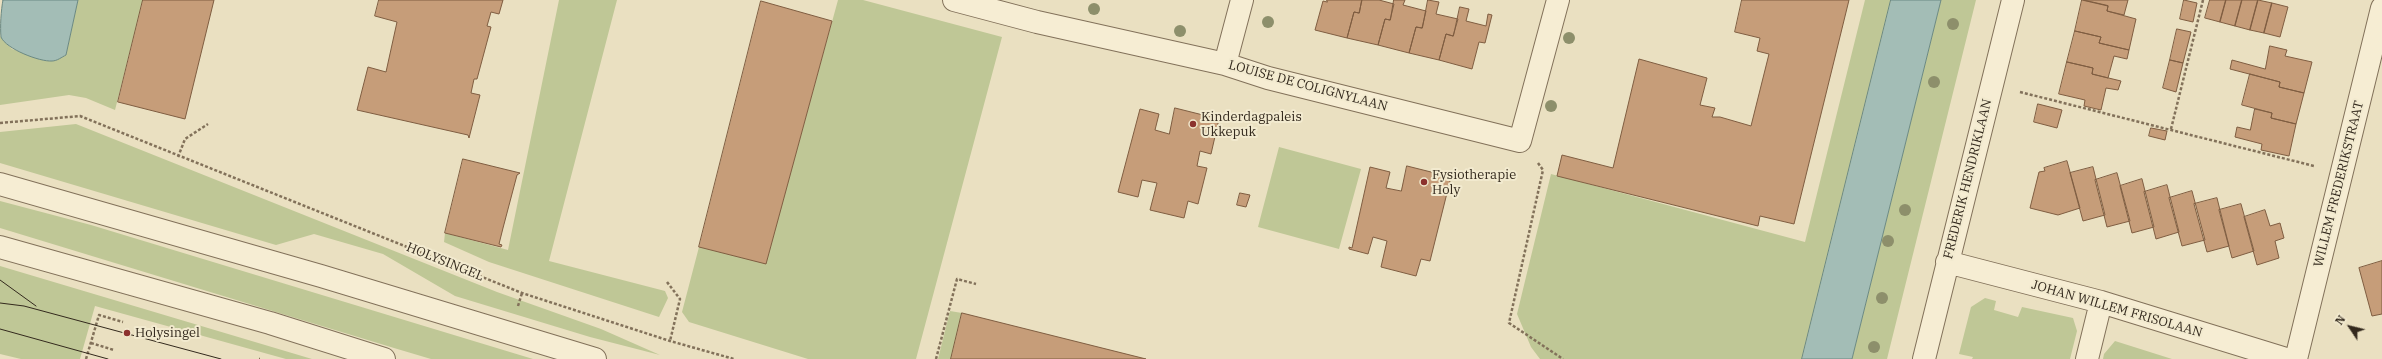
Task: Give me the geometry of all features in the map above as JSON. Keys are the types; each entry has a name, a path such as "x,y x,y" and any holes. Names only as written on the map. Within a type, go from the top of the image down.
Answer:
{"street":[{"name":"LOUISE DE COLIGNYLAAN","path":"954,0 1037,22 1225,64 1268,78 1520,141"},
{"path":"1225,64 1242,0"},
{"path":"1520,141 1558,0"},
{"name":"FREDERIK HENDRIKLAAN","path":"1924,359 2013,0"},
{"name":"WILLEM FREDERIKSTRAAT","path":"2296,359 2382,8"},
{"path":"0,184 321,276 596,359"},
{"path":"0,247 270,323 384,359"},
{"name":"JOHAN WILLEM FRISOLAAN","path":"1947,262 2101,302 2286,359"},
{"path":"2087,359 2101,302"}],"path":[{"path":"2171,129 2203,0"},
{"path":"1992,85 2341,173"},
{"name":"HOLYSINGEL","path":"0,123 80,116 178,157 522,293 670,341 734,359"},
{"path":"178,157 185,139 208,124"},
{"path":"1520,141 1543,170 1509,323 1563,359"},
{"path":"936,359 957,280 976,284"},
{"path":"667,282 680,299 670,341"},
{"path":"86,359 99,315 123,322"},
{"path":"91,343 114,350"}],"green space":[{"path":"78,0 143,0 115,110 86,98 69,95 0,105 0,36 12,49 51,61 66,55"},
{"path":"559,0 617,0 549,261 665,291 668,298 659,317 489,262 444,242 445,233 508,250"},
{"path":"838,0 863,0 1002,37 916,359 808,359 689,322 682,312 699,247 766,263"},
{"path":"1865,0 1891,0 1802,359 1540,359 1531,347 1517,314 1551,174 1805,242"},
{"path":"1941,0 1976,0 1887,359 1852,359"},
{"path":"76,124 497,292 601,329 660,355 590,337 455,296 383,254 314,234 276,245 0,163 0,132"},
{"path":"1279,147 1361,169 1339,249 1258,227"},
{"path":"0,201 91,225 533,359 431,359 0,228"},
{"path":"0,266 312,359 286,359 95,306 80,359 21,359 0,354"},
{"path":"1985,298 1996,301 1994,310 2018,317 2022,307 2073,318 2077,331 2070,359 1972,359 1973,357 1959,354 1971,307"},
{"path":"950,311 962,313 951,359 938,359"},
{"path":"2115,341 2172,359 2103,359 2104,354"}],"water":[{"path":"3,0 78,0 66,55 58,60 47,61 24,54 4,42 1,37"},
{"path":"1891,0 1941,0 1852,359 1802,359"}],"building":[{"path":"143,0 214,0 185,119 118,102"},
{"path":"379,0 503,0 499,14 491,12 487,26 491,27 477,79 474,79 471,93 480,95 469,138 468,135 357,110 368,67 386,72 397,22 375,16"},
{"path":"1327,0 1362,0 1359,13 1354,12 1347,38 1315,30 1323,1 1327,2"},
{"path":"1362,0 1379,0 1394,4 1390,20 1385,19 1378,45 1347,38 1354,12 1359,13"},
{"path":"1394,0 1405,0 1403,5 1426,11 1422,28 1416,27 1409,53 1378,45 1385,19 1390,20"},
{"path":"1428,0 1439,2 1436,14 1458,19 1453,36 1446,34 1439,60 1409,53 1416,27 1422,28"},
{"path":"1742,0 1849,0 1794,224 1760,216 1758,226 1557,176 1562,155 1613,168 1639,59 1707,78 1700,105 1715,108 1712,117 1720,117 1751,126 1769,54 1757,51 1760,38 1735,32"},
{"path":"2082,0 2108,6 2107,11 2136,19 2129,50 2099,43 2101,37 2075,31"},
{"path":"2084,0 2128,0 2124,15 2107,11 2108,6"},
{"path":"2184,0 2197,3 2193,22 2180,19"},
{"path":"2210,0 2226,0 2220,22 2205,18"},
{"path":"2226,0 2242,0 2235,26 2220,22"},
{"path":"2242,0 2258,0 2250,30 2235,26"},
{"path":"2258,0 2272,3 2264,33 2250,30"},
{"path":"761,1 832,21 766,264 699,247"},
{"path":"2272,3 2288,7 2280,37 2264,33"},
{"path":"1460,7 1469,9 1466,21 1486,26 1488,14 1492,15 1485,43 1479,42 1472,69 1439,60 1446,34 1453,36"},
{"path":"2177,29 2191,32 2183,63 2170,60"},
{"path":"2075,31 2101,37 2099,43 2129,50 2127,59 2114,56 2108,78 2092,74 2093,68 2067,62"},
{"path":"2270,46 2287,50 2285,56 2312,62 2304,93 2279,87 2280,82 2230,69 2232,60 2265,69"},
{"path":"2170,60 2183,63 2176,92 2163,88"},
{"path":"2067,62 2093,68 2092,74 2121,81 2118,90 2106,88 2101,110 2084,106 2085,100 2059,94"},
{"path":"2250,74 2280,82 2279,87 2304,93 2296,124 2271,118 2272,113 2242,105"},
{"path":"2038,104 2062,110 2057,128 2034,122"},
{"path":"1175,108 1219,119 1211,154 1200,151 1197,166 1207,168 1198,204 1188,201 1184,218 1150,210 1157,183 1142,180 1138,197 1118,192 1140,109 1159,114 1155,130 1169,134"},
{"path":"2255,109 2272,113 2271,118 2296,124 2289,156 2261,150 2262,144 2235,137 2237,127 2250,130"},
{"path":"2151,128 2167,131 2165,140 2149,136"},
{"path":"463,159 520,173 517,175 503,228 499,244 502,245 501,247 445,233"},
{"path":"2067,161 2080,208 2058,215 2030,208 2039,172 2045,171 2044,168"},
{"path":"1407,166 1451,177 1430,261 1421,259 1416,276 1381,267 1387,241 1373,237 1368,254 1349,249 1349,247 1352,248 1370,167 1390,172 1386,188 1401,191"},
{"path":"2093,167 2105,215 2083,221 2070,173"},
{"path":"2117,173 2130,221 2107,227 2095,180"},
{"path":"2142,179 2154,227 2132,233 2120,186"},
{"path":"2167,185 2179,232 2156,239 2144,192"},
{"path":"2192,191 2205,240 2182,246 2169,198"},
{"path":"1240,193 1250,195 1246,207 1237,205"},
{"path":"2217,198 2229,246 2207,252 2194,204"},
{"path":"2241,204 2254,251 2232,258 2219,210"},
{"path":"2265,210 2270,226 2280,223 2284,238 2275,241 2279,258 2257,265 2244,217"},
{"path":"2382,261 2382,314 2372,316 2359,268"},
{"path":"962,313 1146,359 951,359"}],"tram line":[{"path":"0,280 36,306"},
{"path":"0,303 24,306 221,359"},
{"path":"0,329 108,359"}],"place":[{"name":"Kinderdagpaleis Ukkepuk","path":"1193,124"},
{"name":"Fysiotherapie Holy","path":"1424,182"},
{"name":"Holysingel","path":"127,333"}]}
